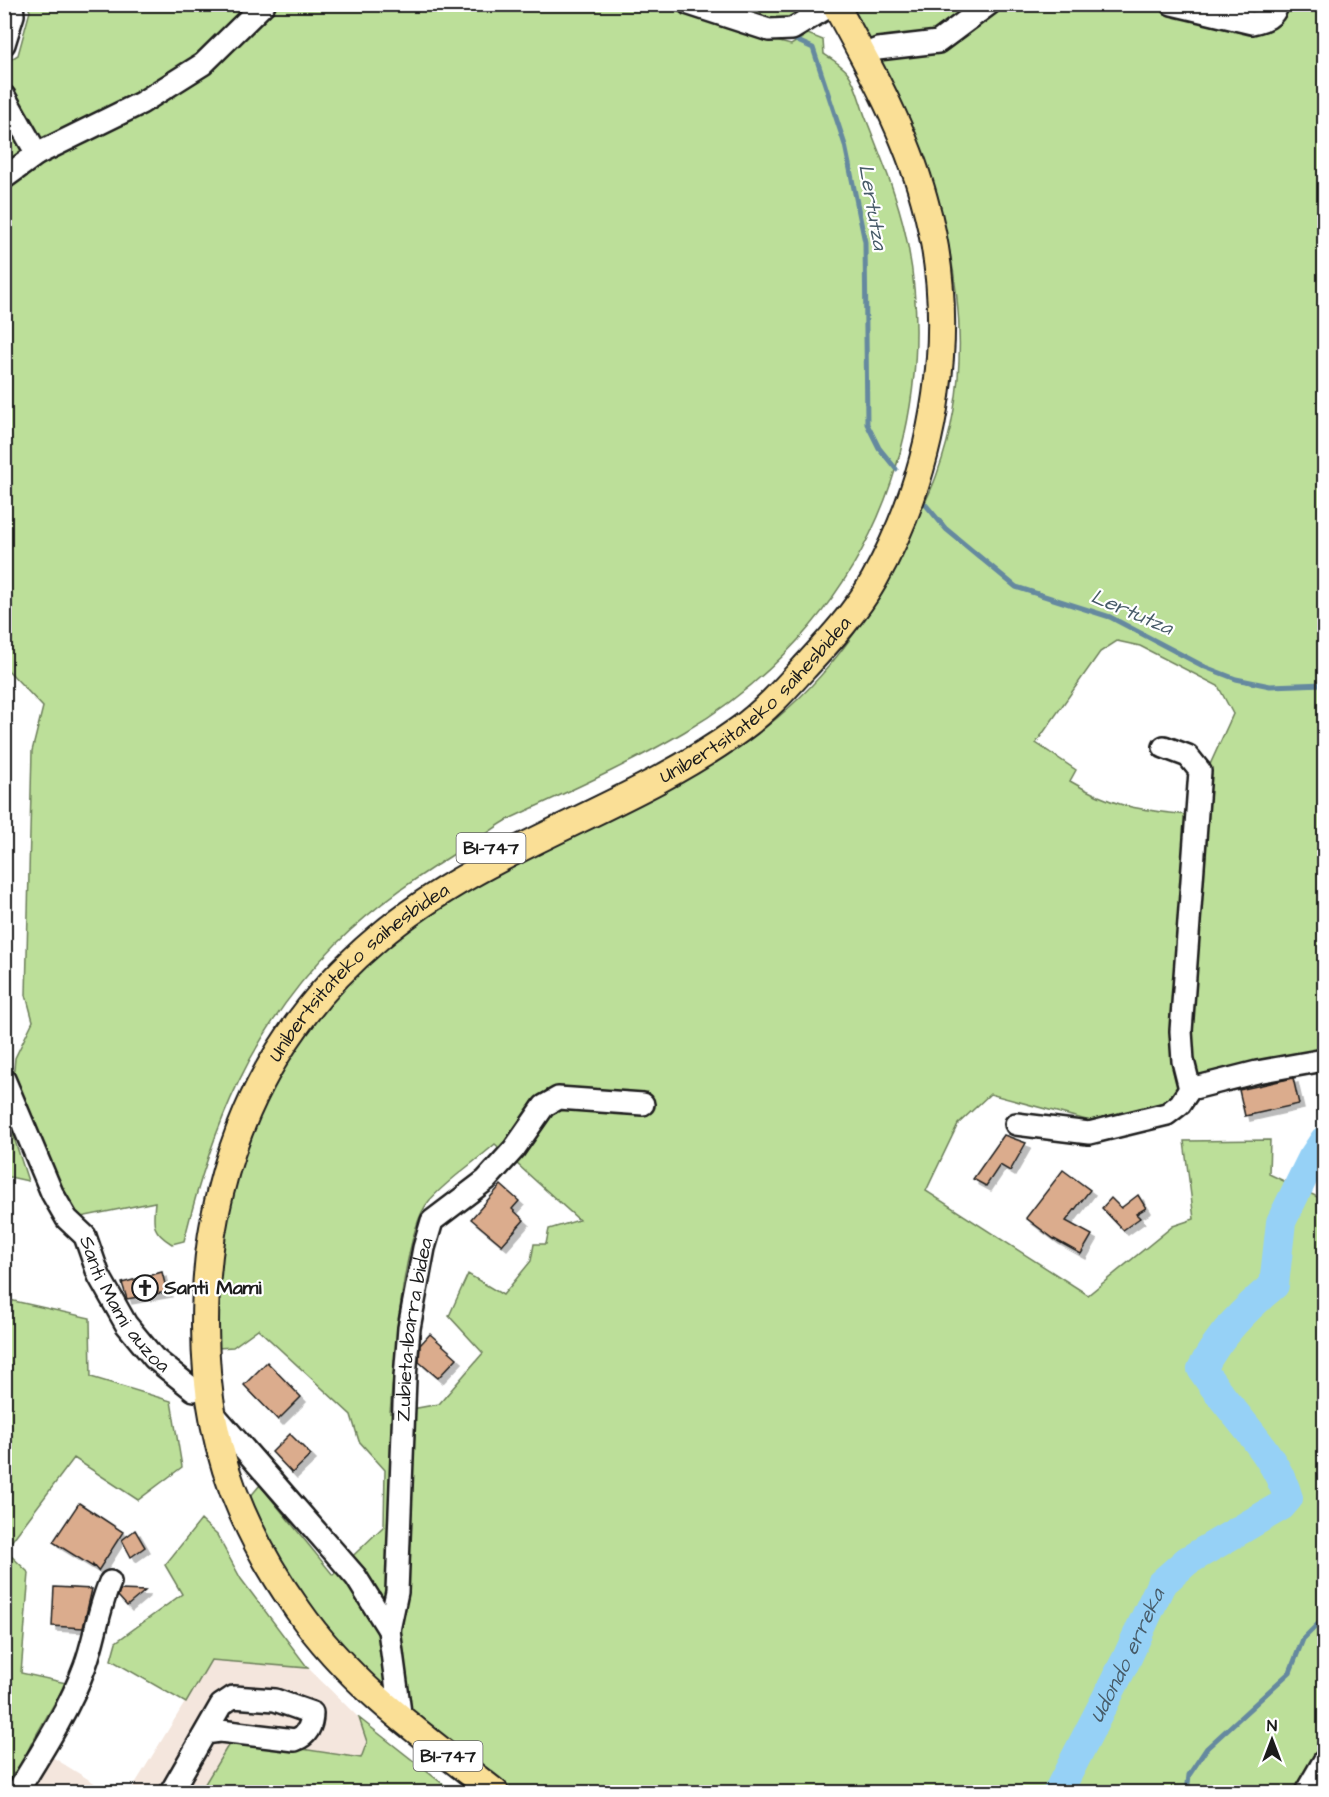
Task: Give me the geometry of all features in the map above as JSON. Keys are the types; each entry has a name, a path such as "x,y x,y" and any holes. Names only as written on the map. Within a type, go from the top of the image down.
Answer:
{"main road":[{"name":"Unibertsitateko saihesbidea","path":"495,1792 401,1719 339,1662 300,1613 263,1555 240,1508 212,1412 207,1372 205,1280 210,1234 221,1181 253,1098 276,1054 300,1019 346,967 380,935 424,904 495,860 673,770 740,729 785,689 833,637 872,584 897,533 922,465 941,357 940,293 935,249 924,198 904,142 863,55 826,6"},
{"name":"Unibertsitateko saihesbidea","path":"470,1792 351,1695 285,1617 255,1568 229,1516 212,1474 194,1390 190,1336 191,1274 198,1221 211,1166 232,1108 254,1064 281,1022 316,977 396,906 512,837 675,753 743,709 791,664 823,626 857,578 878,540 906,468 920,411 927,356 926,293 910,202 890,144 826,6"}],"street":[{"path":"4,44 13,15 12,4"},
{"path":"4,178 37,154 141,103 202,64 264,4"},
{"path":"689,4 769,30 792,29 826,6"},
{"path":"863,55 878,49 938,42 989,4"},
{"path":"1172,4 1252,23 1274,15 1278,4"},
{"path":"4,96 37,154"},
{"path":"1164,747 1188,756 1200,771 1181,1030 1190,1089"},
{"path":"1016,1124 1089,1133 1167,1114 1180,1104 1190,1089 1257,1072 1324,1060"},
{"name":"Santi Mami auzoa","path":"4,1079 52,1193 67,1219 85,1236 99,1276 126,1324 154,1358 194,1390"},
{"name":"Zubieta-Ibarra bidea","path":"389,1630 397,1592 409,1328 424,1248 432,1221 486,1180 514,1149 544,1106 558,1098 643,1104"},
{"path":"212,1412 356,1577 389,1630 401,1719"},
{"path":"17,1792 77,1687 94,1638 100,1605 110,1582"},
{"path":"171,1792 205,1733"},
{"path":"1306,1792 1324,1761"}],"shaded area":[{"path":"211,1660 308,1668 359,1718 367,1742 361,1758 229,1744 200,1792 130,1792"},
{"path":"31,1744 109,1792 9,1792"}],"green space":[{"path":"811,4 802,13 779,19 714,5"},
{"path":"27,5 250,5 196,58 142,94 5,167 5,63 18,55 30,11"},
{"path":"274,5 665,5 748,34 791,45 808,34 823,40 824,54 843,67 853,83 897,202 911,263 915,295 915,359 907,422 900,453 876,522 835,594 810,626 782,657 719,710 642,756 511,818 401,889 351,929 306,976 280,1010 258,1045 222,1119 195,1199 184,1241 172,1244 157,1231 154,1216 155,1202 76,1218 66,1206 13,1081 15,1058 33,1021 26,995 32,751 43,707 5,667 4,186"},
{"path":"850,5 1324,5 1324,1053 1199,1075 1170,1101 1090,1121 990,1094 958,1124 926,1191 1088,1295 1173,1226 1194,1219 1184,1141 1270,1140 1269,1174 1324,1200 1324,1792 517,1792 394,1699 339,1645 296,1585 249,1498 260,1485 333,1575 384,1526 385,1470 359,1441 351,1415 258,1329 233,1347 218,1348 220,1259 229,1209 239,1172 267,1100 305,1033 353,974 375,954 423,918 473,888 689,777 733,750 787,709 812,685 854,633 889,575 930,492 953,413 959,352 956,291 945,232 928,173 879,59","holes":["1117,641 1140,646 1218,686 1233,714 1187,815 1140,809 1100,797 1070,781 1076,770 1036,743 1100,652","495,1144 579,1220 549,1229 546,1244 534,1244 531,1261 503,1295 468,1274 449,1316 483,1353 439,1404 390,1413 401,1302 412,1241 420,1217 436,1193"]},
{"path":"5,1110 28,1181 5,1176"},
{"path":"5,1299 90,1318 91,1377 171,1401 182,1467 138,1500 74,1458 5,1550"},
{"path":"201,1520 217,1535 241,1579 308,1668 211,1660 186,1703 111,1660 116,1642 182,1594 165,1565"},
{"path":"5,1550 29,1573 21,1673 66,1683 31,1744 9,1792 5,1792"},
{"path":"359,1718 453,1792 200,1792 229,1744 249,1741 361,1758 367,1742"}],"building":[{"path":"1293,1078 1299,1104 1245,1116 1239,1090"},
{"path":"1004,1135 1026,1143 1010,1171 1000,1165 986,1186 973,1179"},
{"path":"1063,1170 1090,1190 1066,1221 1092,1235 1081,1254 1054,1239 1026,1218"},
{"path":"501,1185 519,1201 512,1209 524,1220 502,1245 471,1219"},
{"path":"1138,1195 1146,1208 1136,1214 1140,1218 1123,1230 1102,1208 1111,1198 1121,1208"},
{"name":"Santi Mami","path":"162,1272 167,1292 127,1299 122,1283"},
{"path":"430,1334 457,1358 438,1378 419,1362 420,1345"},
{"path":"267,1362 301,1397 278,1420 244,1385"},
{"path":"290,1434 311,1455 292,1473 272,1452"},
{"path":"79,1503 123,1532 98,1571 93,1565 93,1567 53,1542"},
{"path":"135,1530 145,1547 131,1557 122,1540"},
{"path":"54,1587 92,1589 83,1628 52,1626"},
{"path":"120,1590 145,1591 127,1606 118,1596"}],"waterway":[{"name":"Lertutza","path":"789,37 813,48 845,145 865,242 867,424 879,448 896,469"},
{"name":"Lertutza","path":"920,498 946,529 1016,587 1110,617 1205,667 1236,679 1270,686 1324,684"},
{"name":"Udondo erreka","path":"1058,1792 1126,1660 1161,1584 1187,1561 1281,1506 1288,1498 1273,1464 1202,1369 1216,1345 1234,1323 1274,1285 1281,1222 1312,1159 1324,1141"},
{"path":"1187,1792 1189,1775 1207,1748 1290,1672 1303,1639 1324,1618"}],"place":[{"name":"Santi Mami","path":"145,1288"}]}
